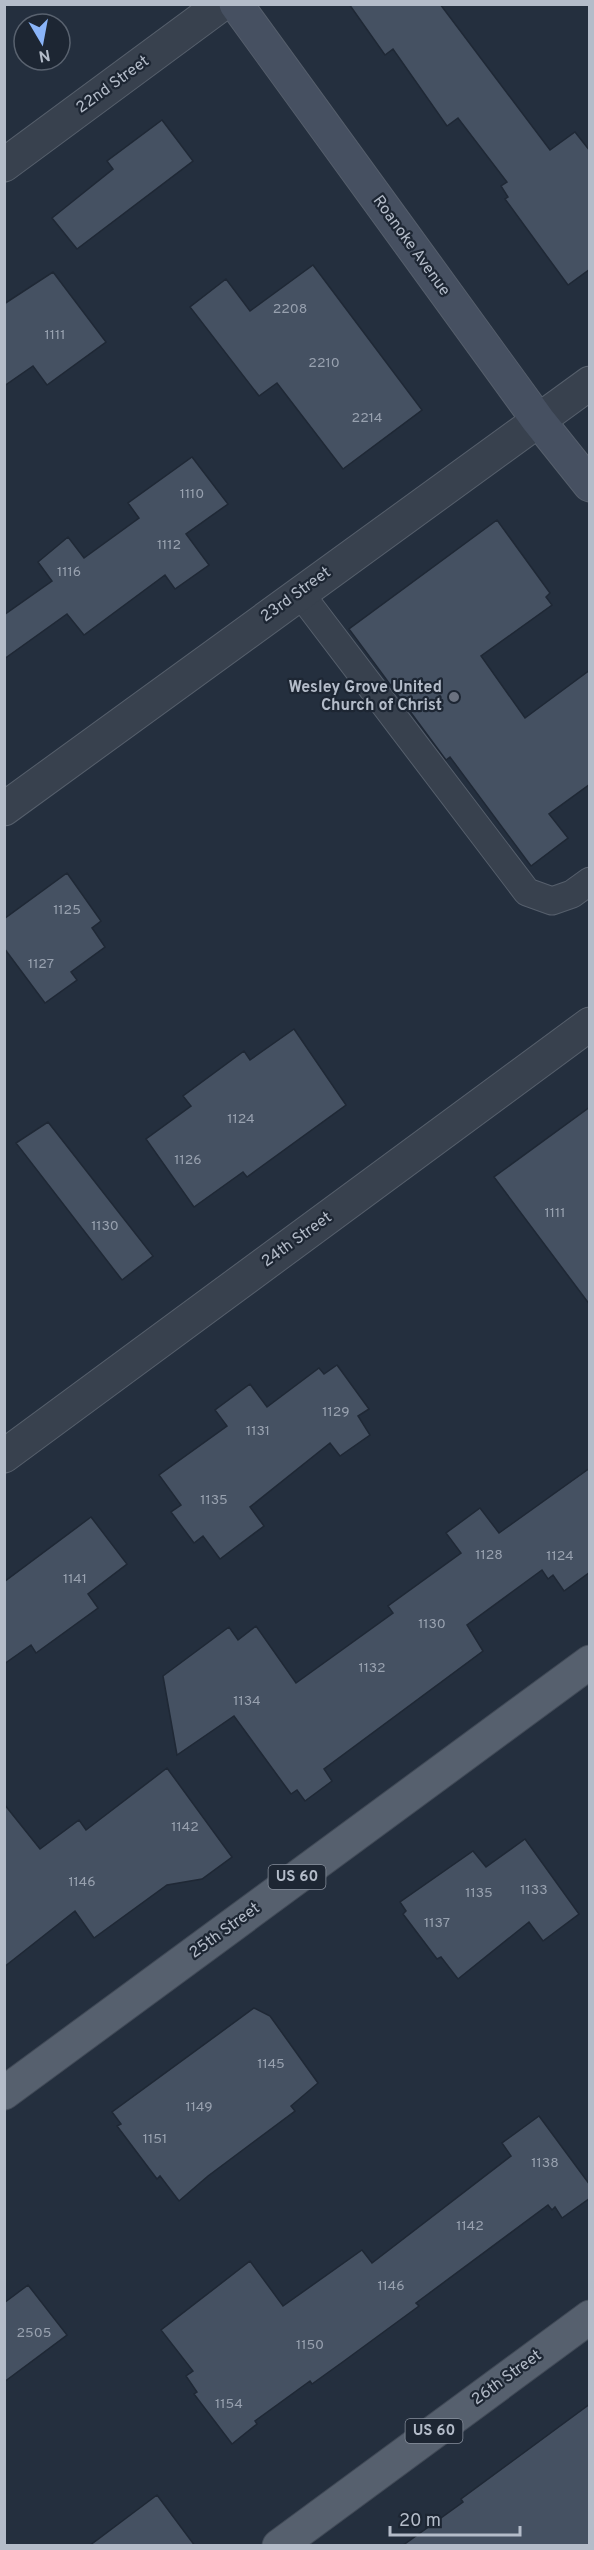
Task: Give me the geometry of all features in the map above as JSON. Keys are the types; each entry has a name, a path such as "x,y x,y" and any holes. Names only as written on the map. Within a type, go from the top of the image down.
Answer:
{"main road":[{"name":"25th Street","path":"4,2093 590,1662"},
{"name":"26th Street","path":"279,2546 590,2317"}],"street":[{"name":"22nd Street","path":"4,165 222,4"},
{"name":"Roanoke Avenue","path":"236,4 538,420 590,486"},
{"name":"23rd Street","path":"4,809 299,592 590,383"},
{"name":"24th Street","path":"4,1456 590,1024"}],"lane":[{"path":"299,592 527,892 552,901 572,894 590,881"}],"building":[{"path":"349,4 440,4 550,150 575,132 590,151 590,269 568,285 505,199 508,197 501,186 507,182 458,118 447,126 393,49 385,55"},
{"path":"162,120 193,161 77,249 52,218 113,169 107,161"},
{"path":"313,265 422,410 343,469 277,383 259,396 190,307 226,279 250,311"},
{"path":"53,272 106,342 47,385 33,366 4,386 4,304"},
{"path":"192,457 228,504 186,534 209,565 175,589 165,575 84,635 67,614 4,659 4,615 52,581 38,562 68,537 84,558 139,518 128,503"},
{"name":"Wesley Grove United Church of Christ","path":"497,520 550,593 546,597 552,605 481,656 525,718 590,670 590,784 549,814 568,838 531,866 450,757 446,760 349,629"},
{"path":"67,873 101,921 92,928 105,947 71,972 77,980 45,1003 4,948 4,919"},
{"path":"294,1029 346,1105 247,1177 243,1172 194,1207 146,1139 191,1106 183,1096 244,1051 250,1060"},
{"path":"590,1107 590,1305 494,1177"},
{"path":"48,1122 153,1256 122,1280 16,1143"},
{"path":"337,1365 369,1409 358,1416 370,1435 340,1456 330,1443 250,1507 264,1526 220,1559 203,1536 194,1543 171,1512 181,1505 159,1475 227,1426 215,1410 250,1384 267,1407 319,1368 324,1374"},
{"path":"590,1468 590,1572 564,1591 553,1575 548,1579 542,1570 467,1625 483,1651 324,1769 332,1781 305,1801 297,1790 291,1794 234,1716 177,1755 163,1676 229,1627 238,1640 256,1626 296,1683 393,1613 388,1606 461,1553 446,1533 480,1508 499,1533"},
{"path":"91,1517 127,1564 88,1594 98,1608 36,1653 31,1645 4,1664 4,1582"},
{"path":"167,1768 232,1857 202,1879 167,1885 94,1938 75,1911 4,1967 4,1804 40,1849 79,1820 86,1830"},
{"path":"525,1839 579,1914 543,1941 529,1922 458,1979 441,1957 437,1959 403,1914 406,1911 400,1902 473,1851 486,1867"},
{"path":"254,2008 270,2016 318,2083 291,2106 295,2111 208,2176 179,2201 160,2176 157,2179 117,2126 121,2124 112,2112"},
{"path":"539,2116 590,2185 590,2198 562,2218 555,2207 552,2210 548,2205 416,2303 419,2306 312,2384 310,2381 255,2421 257,2424 232,2444 194,2394 197,2392 186,2376 193,2371 161,2330 250,2261 283,2306 362,2250 372,2263 511,2156 502,2143"},
{"path":"28,2285 67,2335 4,2382 4,2303"},
{"path":"590,2404 590,2546 402,2546 463,2502 461,2499"},
{"path":"157,2495 195,2546 89,2546"}],"place":[{"name":"Wesley Grove United Church of Christ","path":"454,697"}]}
